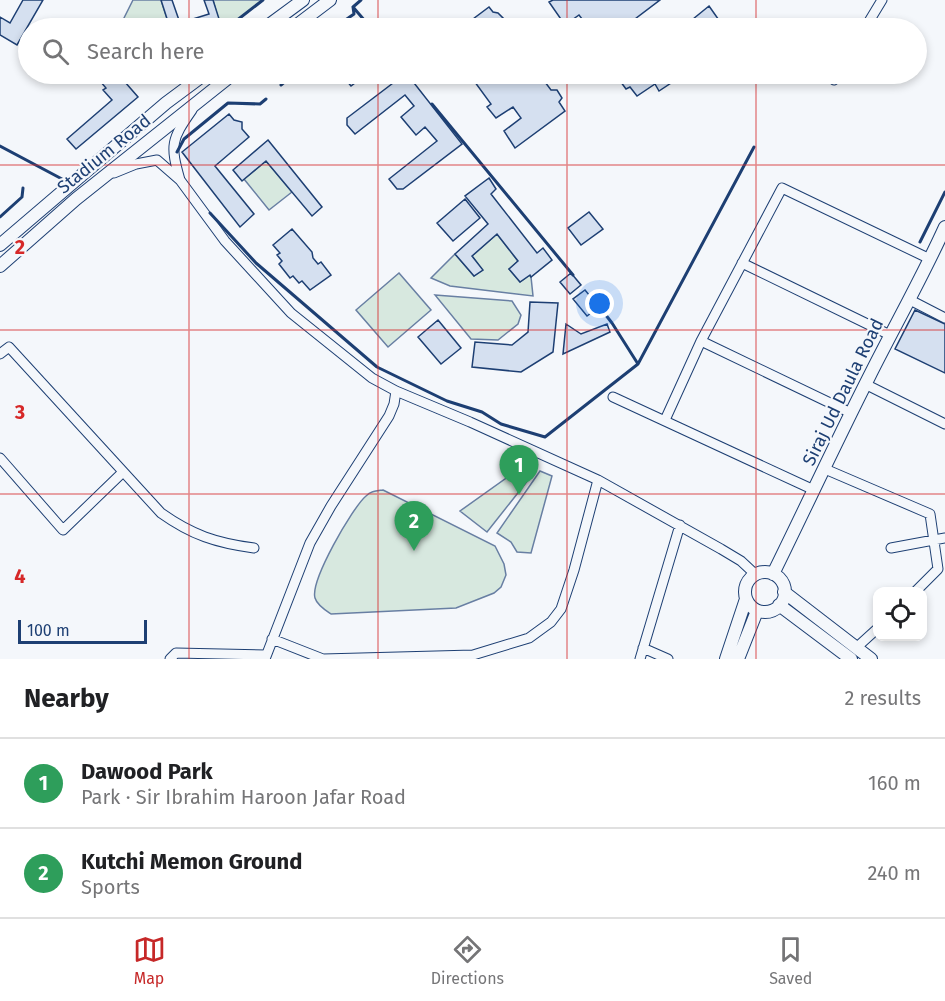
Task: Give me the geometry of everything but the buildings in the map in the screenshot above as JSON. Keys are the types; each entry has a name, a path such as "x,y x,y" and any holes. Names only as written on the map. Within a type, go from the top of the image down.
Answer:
{"main road":[{"path":"279,18 303,0"},
{"path":"306,18 327,1"},
{"name":"Stadium Road","path":"0,245 166,103 192,84"},
{"name":"Stadium Road","path":"0,266 102,178 220,84"},
{"name":"Siraj Ud Daula Road","path":"773,574 945,227"},
{"path":"784,592 779,605 769,612 757,611 750,606 745,593 747,582 756,574 773,574 781,581 784,592 854,653"},
{"path":"726,659 746,599"},
{"path":"779,605 854,653 871,659"},
{"path":"738,659 757,611"}],"street":[{"path":"871,18 882,0"},
{"path":"180,180 174,156 174,136 200,99"},
{"path":"102,178 136,164 157,160 180,180 225,241 291,313 372,378 396,391 598,480 741,561 756,574"},
{"path":"665,420 701,341 782,188 930,259"},
{"path":"742,263 890,335"},
{"path":"910,300 945,318"},
{"path":"701,341 851,413"},
{"path":"0,354 9,347 161,513 183,529 224,544 254,548"},
{"path":"866,384 945,424"},
{"path":"170,659 176,653 266,657 310,543 389,416 396,391"},
{"path":"613,397 814,490"},
{"path":"0,458 63,530 123,471"},
{"path":"825,469 930,514 938,569 919,587"},
{"path":"272,639 322,659 474,657 529,638 550,622 561,609 598,480"},
{"path":"640,659 680,525"},
{"path":"891,548 945,538"},
{"path":"854,653 873,633"},
{"path":"643,648 668,659"}],"shaded area":[{"path":"133,0 161,0 167,18 124,18"},
{"path":"213,0 263,0 240,18 218,18"},
{"path":"266,161 292,192 269,210 244,179"},
{"path":"497,234 518,261 509,269 520,282 530,275 533,296 450,286 431,278 455,254 474,276 482,270 472,256"},
{"path":"399,273 431,310 388,347 356,310"},
{"path":"435,295 512,301 521,315 518,324 498,340 471,339"},
{"path":"526,464 536,470 487,532 460,511"},
{"path":"540,471 552,476 531,553 517,552 511,542 497,533"},
{"path":"383,490 495,546 504,564 506,575 501,587 494,593 456,608 331,614 322,607 315,598 315,589 333,545 351,515 366,496"}],"wall":[{"path":"240,18 263,0"},
{"path":"353,7 361,0"},
{"path":"353,7 362,18"},
{"path":"348,18 354,14 353,7"},
{"path":"177,152 184,139 228,103 260,104 266,99"},
{"path":"432,104 573,275"},
{"path":"0,146 62,179"},
{"path":"598,305 638,364 754,147"},
{"path":"0,217 22,197 23,188"},
{"path":"920,242 945,192"},
{"path":"210,213 256,263 377,367 447,401 482,412 501,424 545,437 638,364"}],"place":[{"name":"Dawood Park","path":"519,495"},
{"name":"Kutchi Memon Ground","path":"414,551"}]}
